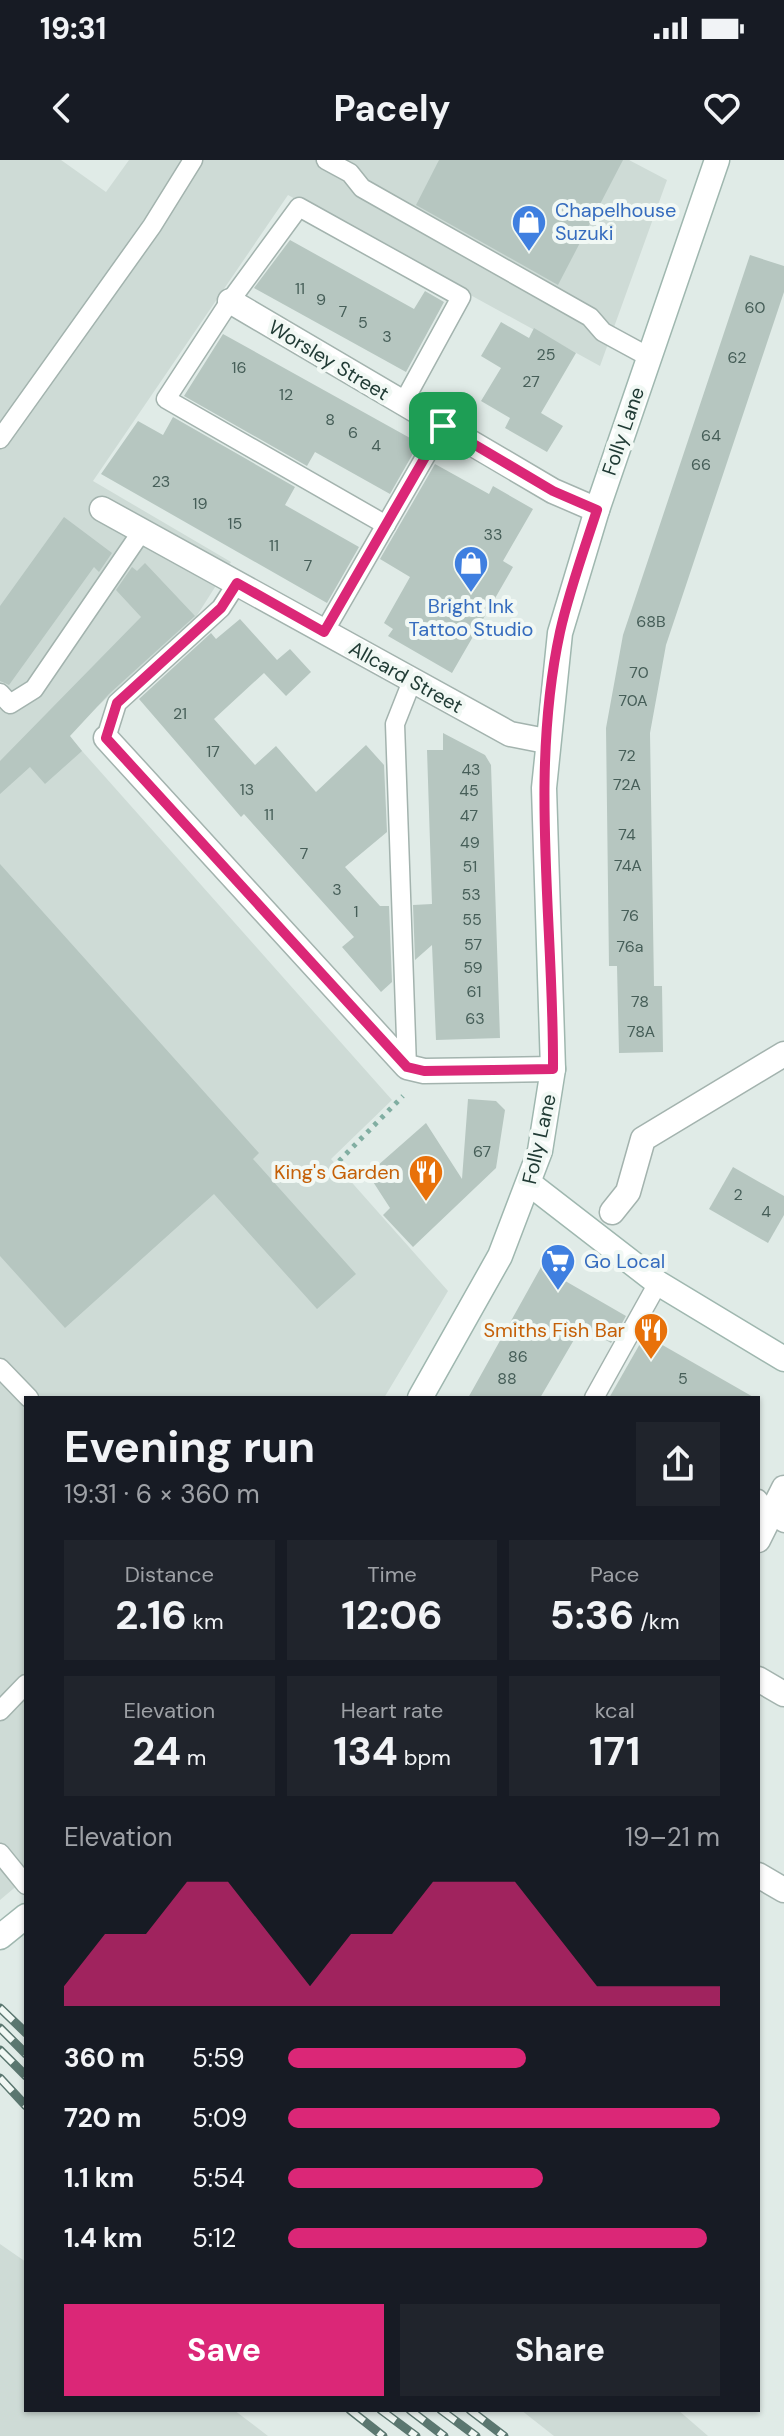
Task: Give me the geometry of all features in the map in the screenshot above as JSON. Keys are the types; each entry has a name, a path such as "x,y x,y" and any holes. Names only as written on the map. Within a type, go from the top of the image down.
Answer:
{"street":[{"name":"Folly Lane","path":"421,1396 500,1256 530,1184 549,1109 553,1069 544,788 546,741 560,633 597,510 717,160"},
{"name":"Worsley Street","path":"230,301 553,491 597,510"},
{"name":"Allcard Street","path":"102,509 510,734 546,741"},
{"path":"106,738 407,1067 424,1071 553,1069"},
{"path":"612,1212 628,1192 643,1139 784,1054"},
{"path":"530,1184 658,1283 784,1359"},
{"path":"760,1536 784,1488"},
{"path":"760,1680 784,1694"},
{"path":"760,1876 784,1890"},
{"path":"0,1937 24,1918"}],"lane":[{"path":"0,439 152,226 193,160"},
{"path":"326,160 350,173 362,188 590,317 603,332 649,357"},
{"path":"386,525 166,399 230,301 299,207 461,297 403,403"},
{"path":"324,632 443,426"},
{"path":"0,693 10,704 34,689 142,531"},
{"path":"106,738 117,703 221,608 237,583"},
{"path":"407,1067 395,724 412,681"},
{"path":"595,1396 658,1283"},
{"path":"0,1368 27,1396"},
{"path":"0,1711 24,1686"},
{"path":"0,1853 24,1883"}],"path":[{"path":"339,1161 402,1100 407,1067"}],"shaded area":[{"path":"0,160 61,160 106,192 129,160 629,160 667,180 600,366 288,195 93,481 231,562 196,617 67,734 392,1100 331,1159 448,1291 385,1396 24,1396 24,1880 0,1900"},
{"path":"0,2244 24,2261 24,2412 237,2412 268,2436 0,2436"},
{"path":"524,2412 680,2412 708,2436 554,2436"}],"building":[{"name":"Chapelhouse Suzuki","path":"439,160 623,160 558,285 416,205"},
{"path":"290,240 414,309 425,291 444,302 406,372 254,288"},
{"path":"750,255 784,266 784,292 666,645 650,733 654,986 662,986 663,1052 619,1053 617,966 609,966 606,728 623,635"},
{"path":"501,322 529,338 534,328 576,353 541,413 563,426 547,452 505,428 510,418 481,401 501,368 481,356"},
{"path":"223,334 419,443 390,494 315,452 307,466 184,396"},
{"path":"173,417 295,487 285,505 359,547 327,603 101,474 138,421 163,435"},
{"path":"435,464 489,494 493,486 533,509 503,561 513,567 452,673 388,636 393,629 384,623 410,577 380,559"},
{"path":"64,517 112,553 99,572 94,567 9,685 0,681 0,606"},
{"path":"145,563 195,616 109,694 70,736 82,751 45,784 30,767 0,794 0,761 141,617 116,590 132,567 137,571"},
{"path":"240,619 277,660 290,649 311,672 286,696 264,673 214,719 255,765 276,746 316,792 366,745 384,765 387,832 345,867 380,906 389,906 392,982 381,992 342,947 354,937 244,814 241,817 139,699 211,633 216,639"},
{"path":"443,733 485,755 491,765 500,1038 436,1040 432,945 415,960 413,905 432,904 427,750 443,750"},
{"path":"0,864 259,1153 253,1159 356,1274 317,1309 214,1194 65,1328 0,1256"},
{"path":"468,1099 496,1101 505,1110 496,1168 413,1247 383,1215 390,1208 368,1174 426,1123 462,1179"},
{"path":"733,1167 784,1196 784,1215 768,1243 709,1209"},
{"path":"541,1267 626,1316 611,1343 582,1326 541,1396 469,1396"},
{"path":"645,1335 752,1396 610,1396"}],"railway":[{"path":"0,2008 24,2031"},
{"path":"0,2028 24,2052"},
{"path":"0,2050 24,2074"},
{"path":"0,2078 24,2104"},
{"path":"353,2412 383,2436"},
{"path":"384,2412 416,2436"},
{"path":"413,2412 444,2436"},
{"path":"444,2412 476,2436"},
{"path":"473,2412 504,2436"}],"place":[{"name":"Chapelhouse Suzuki","path":"529,253"},
{"name":"Bright Ink Tattoo Studio","path":"471,594"},
{"name":"King's Garden","path":"426,1203"},
{"name":"Go Local","path":"558,1292"},
{"name":"Smiths Fish Bar","path":"651,1361"}],"route":[{"path":"443,426 553,491 597,510 560,633 546,741 544,788 553,1069 424,1071 407,1067 106,738 117,703 221,608 237,583 324,632 443,426"}]}
